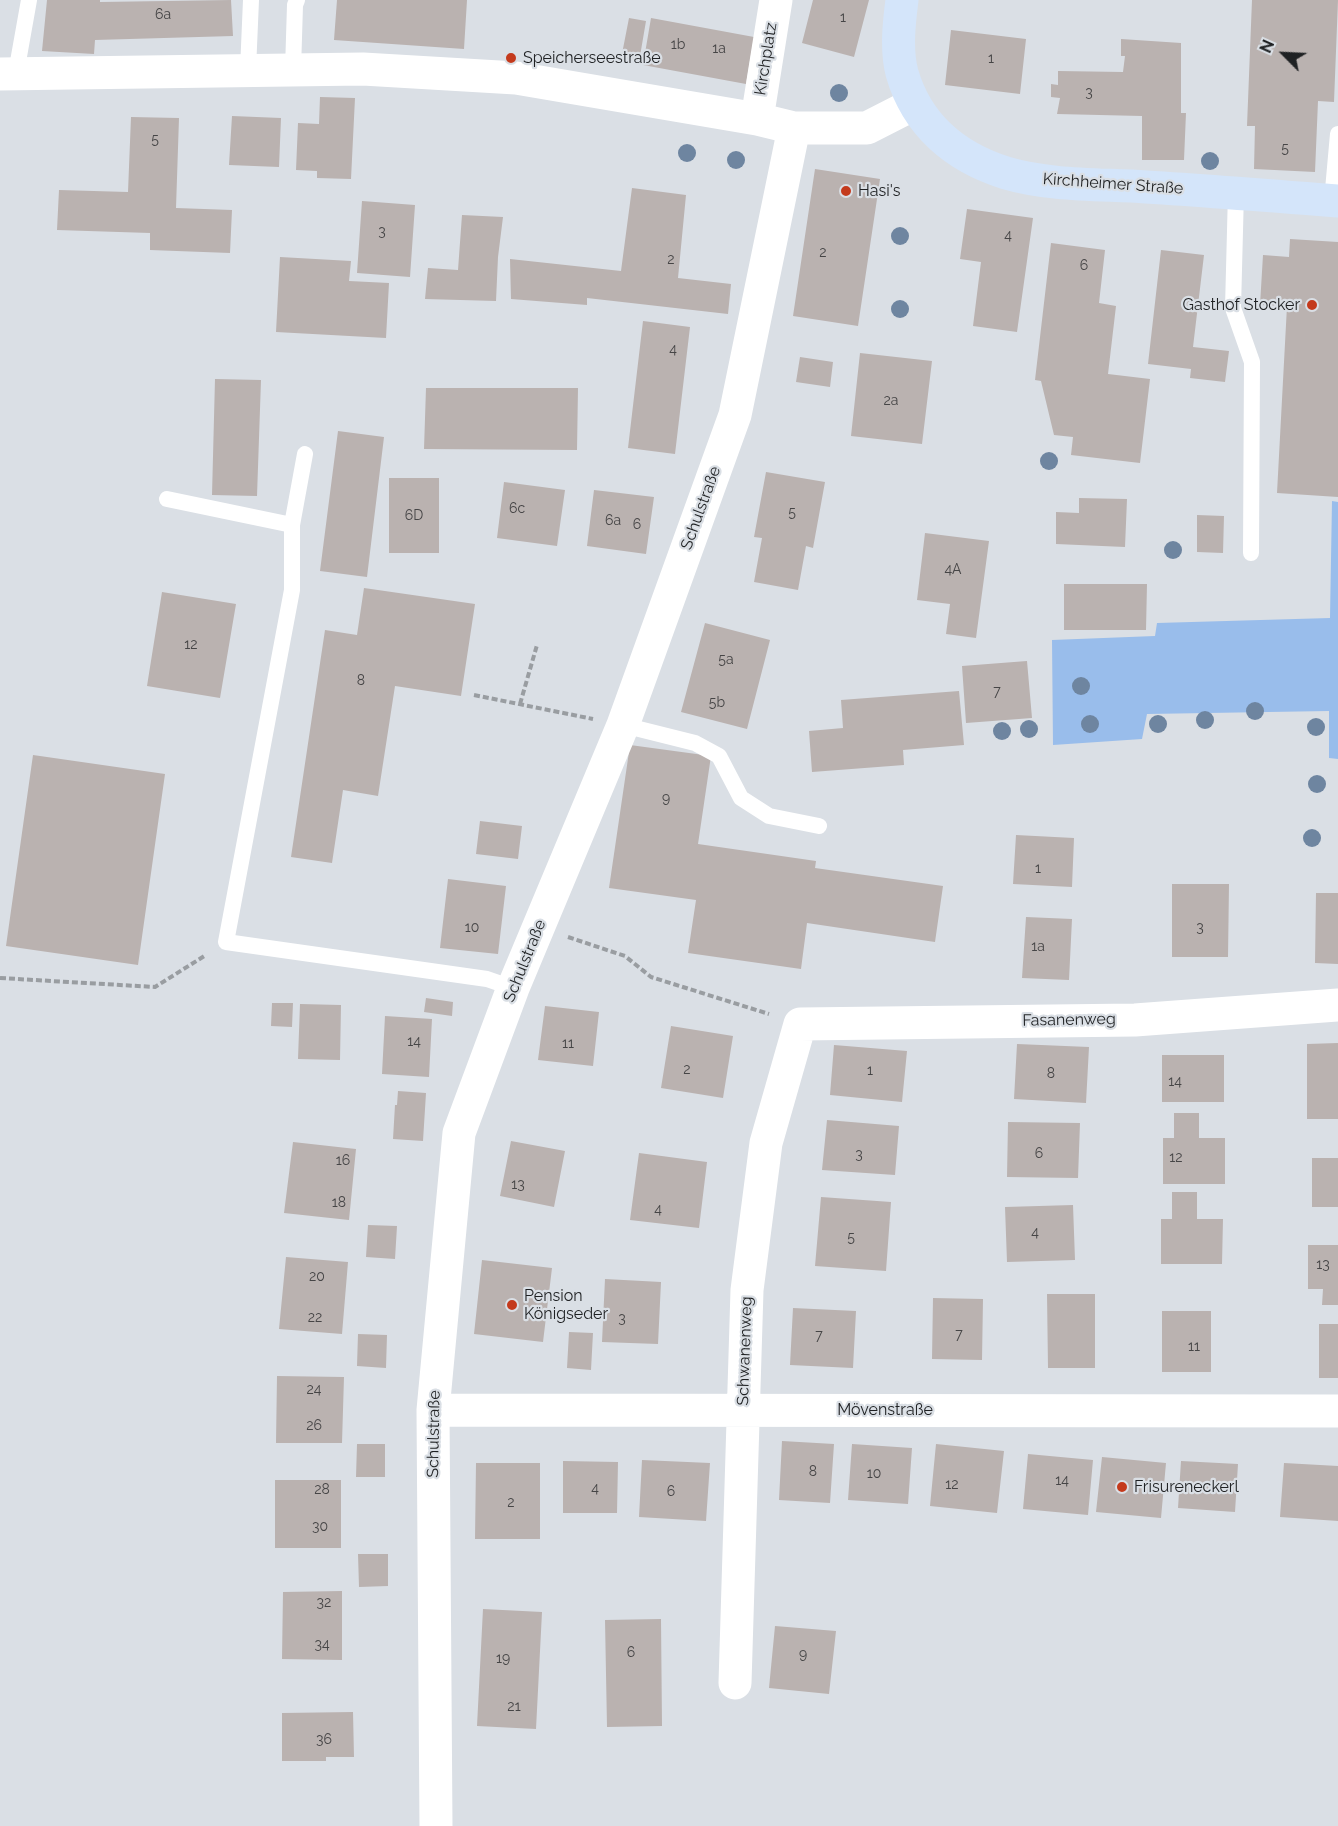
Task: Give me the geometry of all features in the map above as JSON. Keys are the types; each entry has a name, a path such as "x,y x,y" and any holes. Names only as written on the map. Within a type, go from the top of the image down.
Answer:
{"main road":[{"name":"Kirchheimer Straße","path":"902,0 898,33 902,71 914,104 937,134 957,151 1006,173 1044,180 1236,192 1335,201"}],"street":[{"name":"Kirchplatz","path":"757,119 776,0"},
{"path":"8,73 363,69 516,78 757,119 794,128 867,128 914,104"},
{"name":"Schulstraße","path":"436,1826 433,1410 459,1133 513,988 623,724 735,415 794,128"},
{"name":"Fasanenweg","path":"800,1024 1134,1020 1338,1005"},
{"name":"Schwanenweg","path":"735,1683 747,1290 766,1143 800,1024"},
{"name":"Mövenstraße","path":"433,1410 1338,1411"}],"lane":[{"path":"8,73 29,0"},
{"path":"248,70 251,0"},
{"path":"293,70 297,0"},
{"path":"1335,201 1338,135"},
{"path":"1236,192 1233,308 1252,362 1251,553"},
{"path":"305,454 292,525 292,590 226,942 487,979 513,988"},
{"path":"167,499 292,525"},
{"path":"623,724 695,743 718,756 741,798 769,816 819,826"}],"path":[{"path":"520,704 537,645"},
{"path":"474,695 623,724"},
{"path":"538,927 625,956 651,977 800,1024"},
{"path":"0,978 155,987 226,942"}],"shaded area":[{"path":"1332,501 1338,502 1338,759 1329,758 1329,711 1147,714 1142,739 1053,745 1052,640 1155,636 1157,623 1330,618"}],"building":[{"path":"47,0 100,0 100,2 231,0 233,36 95,40 94,54 42,51"},
{"path":"337,0 467,0 464,49 334,40"},
{"path":"813,0 869,0 854,57 802,43"},
{"path":"1252,0 1338,0 1334,102 1318,101 1315,172 1254,169 1255,126 1247,126"},
{"path":"629,18 646,21 639,62 621,59"},
{"path":"651,18 754,37 746,84 643,65"},
{"path":"951,30 1026,39 1020,94 945,85"},
{"path":"1121,39 1181,43 1181,113 1186,113 1184,160 1142,160 1142,116 1057,114 1060,98 1051,97 1051,84 1058,85 1058,71 1123,72 1125,56 1121,56"},
{"path":"320,97 355,98 351,179 317,178 317,171 296,170 298,123 319,124"},
{"path":"232,116 281,118 279,167 229,165"},
{"path":"131,117 179,118 176,208 232,210 230,253 150,250 150,233 57,230 59,190 128,192"},
{"path":"815,169 880,179 858,326 793,316"},
{"path":"632,188 686,195 678,278 731,284 728,314 587,298 587,305 511,299 510,259 621,271"},
{"path":"362,201 415,205 410,277 357,273"},
{"path":"967,209 1033,218 1017,332 973,326 981,262 960,259"},
{"path":"462,215 503,217 496,301 425,299 428,268 458,270"},
{"path":"1290,239 1338,242 1338,497 1277,493 1287,306 1260,305 1263,255 1289,257"},
{"path":"1051,243 1105,250 1099,303 1116,306 1108,374 1150,379 1140,463 1071,455 1073,437 1054,435 1041,381 1035,380"},
{"path":"1161,250 1204,255 1193,347 1229,351 1225,382 1190,378 1191,369 1148,364"},
{"path":"280,257 351,261 349,281 389,283 386,338 276,332"},
{"path":"643,321 690,327 675,454 628,448"},
{"path":"860,353 932,361 922,444 851,436"},
{"path":"800,357 833,362 830,387 796,382"},
{"path":"215,379 261,380 257,496 212,495"},
{"path":"426,388 578,388 577,450 424,449"},
{"path":"338,431 384,437 367,577 320,571"},
{"path":"766,472 825,482 813,548 806,546 798,590 754,582 762,538 754,537"},
{"path":"389,478 439,478 439,553 389,553"},
{"path":"504,482 565,490 557,546 497,538"},
{"path":"594,490 654,497 646,554 587,546"},
{"path":"1079,498 1127,499 1125,547 1056,544 1056,512 1079,513"},
{"path":"1197,515 1224,516 1223,553 1197,552"},
{"path":"925,533 989,541 976,638 946,634 950,604 917,600"},
{"path":"1064,584 1147,584 1146,630 1064,630"},
{"path":"364,588 475,604 461,696 395,686 378,796 343,790 332,863 291,857 325,630 357,635"},
{"path":"162,592 236,604 220,698 147,686"},
{"path":"705,623 770,640 747,729 681,712"},
{"path":"1027,661 1032,718 966,723 962,666"},
{"path":"959,691 964,745 903,750 904,765 812,772 809,731 843,728 841,700"},
{"path":"630,745 711,756 698,844 816,861 815,868 943,886 935,942 807,923 801,969 688,953 696,900 609,888"},
{"path":"33,755 165,774 138,965 6,946"},
{"path":"480,821 522,826 518,859 476,854"},
{"path":"1016,835 1074,838 1072,887 1013,884"},
{"path":"448,879 506,886 498,954 440,948"},
{"path":"1172,884 1229,884 1228,957 1172,957"},
{"path":"1316,893 1338,893 1338,964 1315,963"},
{"path":"1026,917 1072,919 1069,980 1022,978"},
{"path":"426,998 453,1002 452,1016 424,1012"},
{"path":"272,1003 293,1003 292,1027 271,1026"},
{"path":"300,1004 341,1005 340,1060 298,1059"},
{"path":"545,1006 599,1012 593,1066 538,1060"},
{"path":"385,1016 432,1019 429,1077 382,1074"},
{"path":"671,1026 733,1036 723,1098 661,1088"},
{"path":"1338,1043 1338,1119 1307,1119 1307,1044"},
{"path":"1017,1044 1089,1047 1086,1103 1014,1099"},
{"path":"834,1045 907,1051 902,1102 830,1095"},
{"path":"1162,1055 1224,1055 1224,1102 1162,1102"},
{"path":"398,1091 426,1093 423,1141 393,1139"},
{"path":"1174,1113 1199,1113 1199,1138 1225,1138 1225,1184 1163,1184 1163,1138 1174,1138"},
{"path":"827,1120 899,1126 895,1175 822,1170"},
{"path":"1008,1122 1080,1123 1078,1178 1007,1177"},
{"path":"511,1141 565,1151 554,1207 500,1196"},
{"path":"293,1142 356,1149 349,1220 284,1213"},
{"path":"639,1153 707,1162 699,1228 630,1220"},
{"path":"1312,1158 1338,1158 1338,1207 1312,1207"},
{"path":"1172,1192 1197,1192 1197,1219 1223,1219 1222,1264 1161,1264 1161,1219 1172,1219"},
{"path":"821,1197 891,1202 886,1271 815,1266"},
{"path":"1073,1205 1075,1260 1007,1262 1005,1207"},
{"path":"368,1225 397,1226 395,1259 366,1257"},
{"path":"1308,1245 1338,1245 1338,1305 1322,1305 1323,1289 1308,1289"},
{"path":"286,1257 348,1262 342,1334 279,1329"},
{"path":"482,1260 552,1268 543,1342 474,1334"},
{"path":"605,1279 661,1282 658,1344 602,1342"},
{"path":"1047,1294 1095,1294 1095,1368 1048,1368"},
{"path":"933,1298 983,1299 982,1360 932,1359"},
{"path":"793,1308 856,1311 853,1368 790,1365"},
{"path":"1162,1311 1211,1311 1211,1372 1162,1372"},
{"path":"1319,1324 1338,1324 1338,1378 1319,1378"},
{"path":"569,1332 593,1333 591,1370 567,1368"},
{"path":"358,1334 387,1335 386,1368 357,1366"},
{"path":"277,1376 344,1377 342,1443 276,1443"},
{"path":"782,1441 834,1444 830,1503 779,1500"},
{"path":"357,1444 385,1444 385,1477 356,1477"},
{"path":"852,1444 912,1448 908,1504 848,1500"},
{"path":"936,1444 1004,1451 997,1513 930,1506"},
{"path":"1028,1454 1093,1460 1088,1515 1023,1509"},
{"path":"1102,1457 1166,1463 1161,1518 1096,1512"},
{"path":"642,1460 710,1463 706,1521 639,1517"},
{"path":"563,1461 618,1462 617,1513 563,1513"},
{"path":"1181,1461 1238,1464 1235,1512 1178,1508"},
{"path":"476,1463 540,1463 540,1539 475,1539"},
{"path":"1284,1463 1338,1466 1338,1521 1280,1517"},
{"path":"275,1480 341,1480 341,1548 275,1548"},
{"path":"358,1554 388,1554 388,1586 359,1587"},
{"path":"342,1591 342,1660 282,1659 283,1592"},
{"path":"483,1609 542,1612 536,1729 477,1726"},
{"path":"661,1619 662,1726 607,1727 605,1620"},
{"path":"775,1626 836,1631 829,1694 769,1688"},
{"path":"353,1712 354,1757 326,1757 326,1761 282,1761 282,1713"}],"place":[{"name":"Speicherseestraße","path":"511,58"},
{"name":"Hasi's","path":"846,191"},
{"name":"Gasthof Stocker","path":"1312,305"},
{"name":"Pension Königseder","path":"512,1305"},
{"name":"Frisureneckerl","path":"1122,1487"}]}
